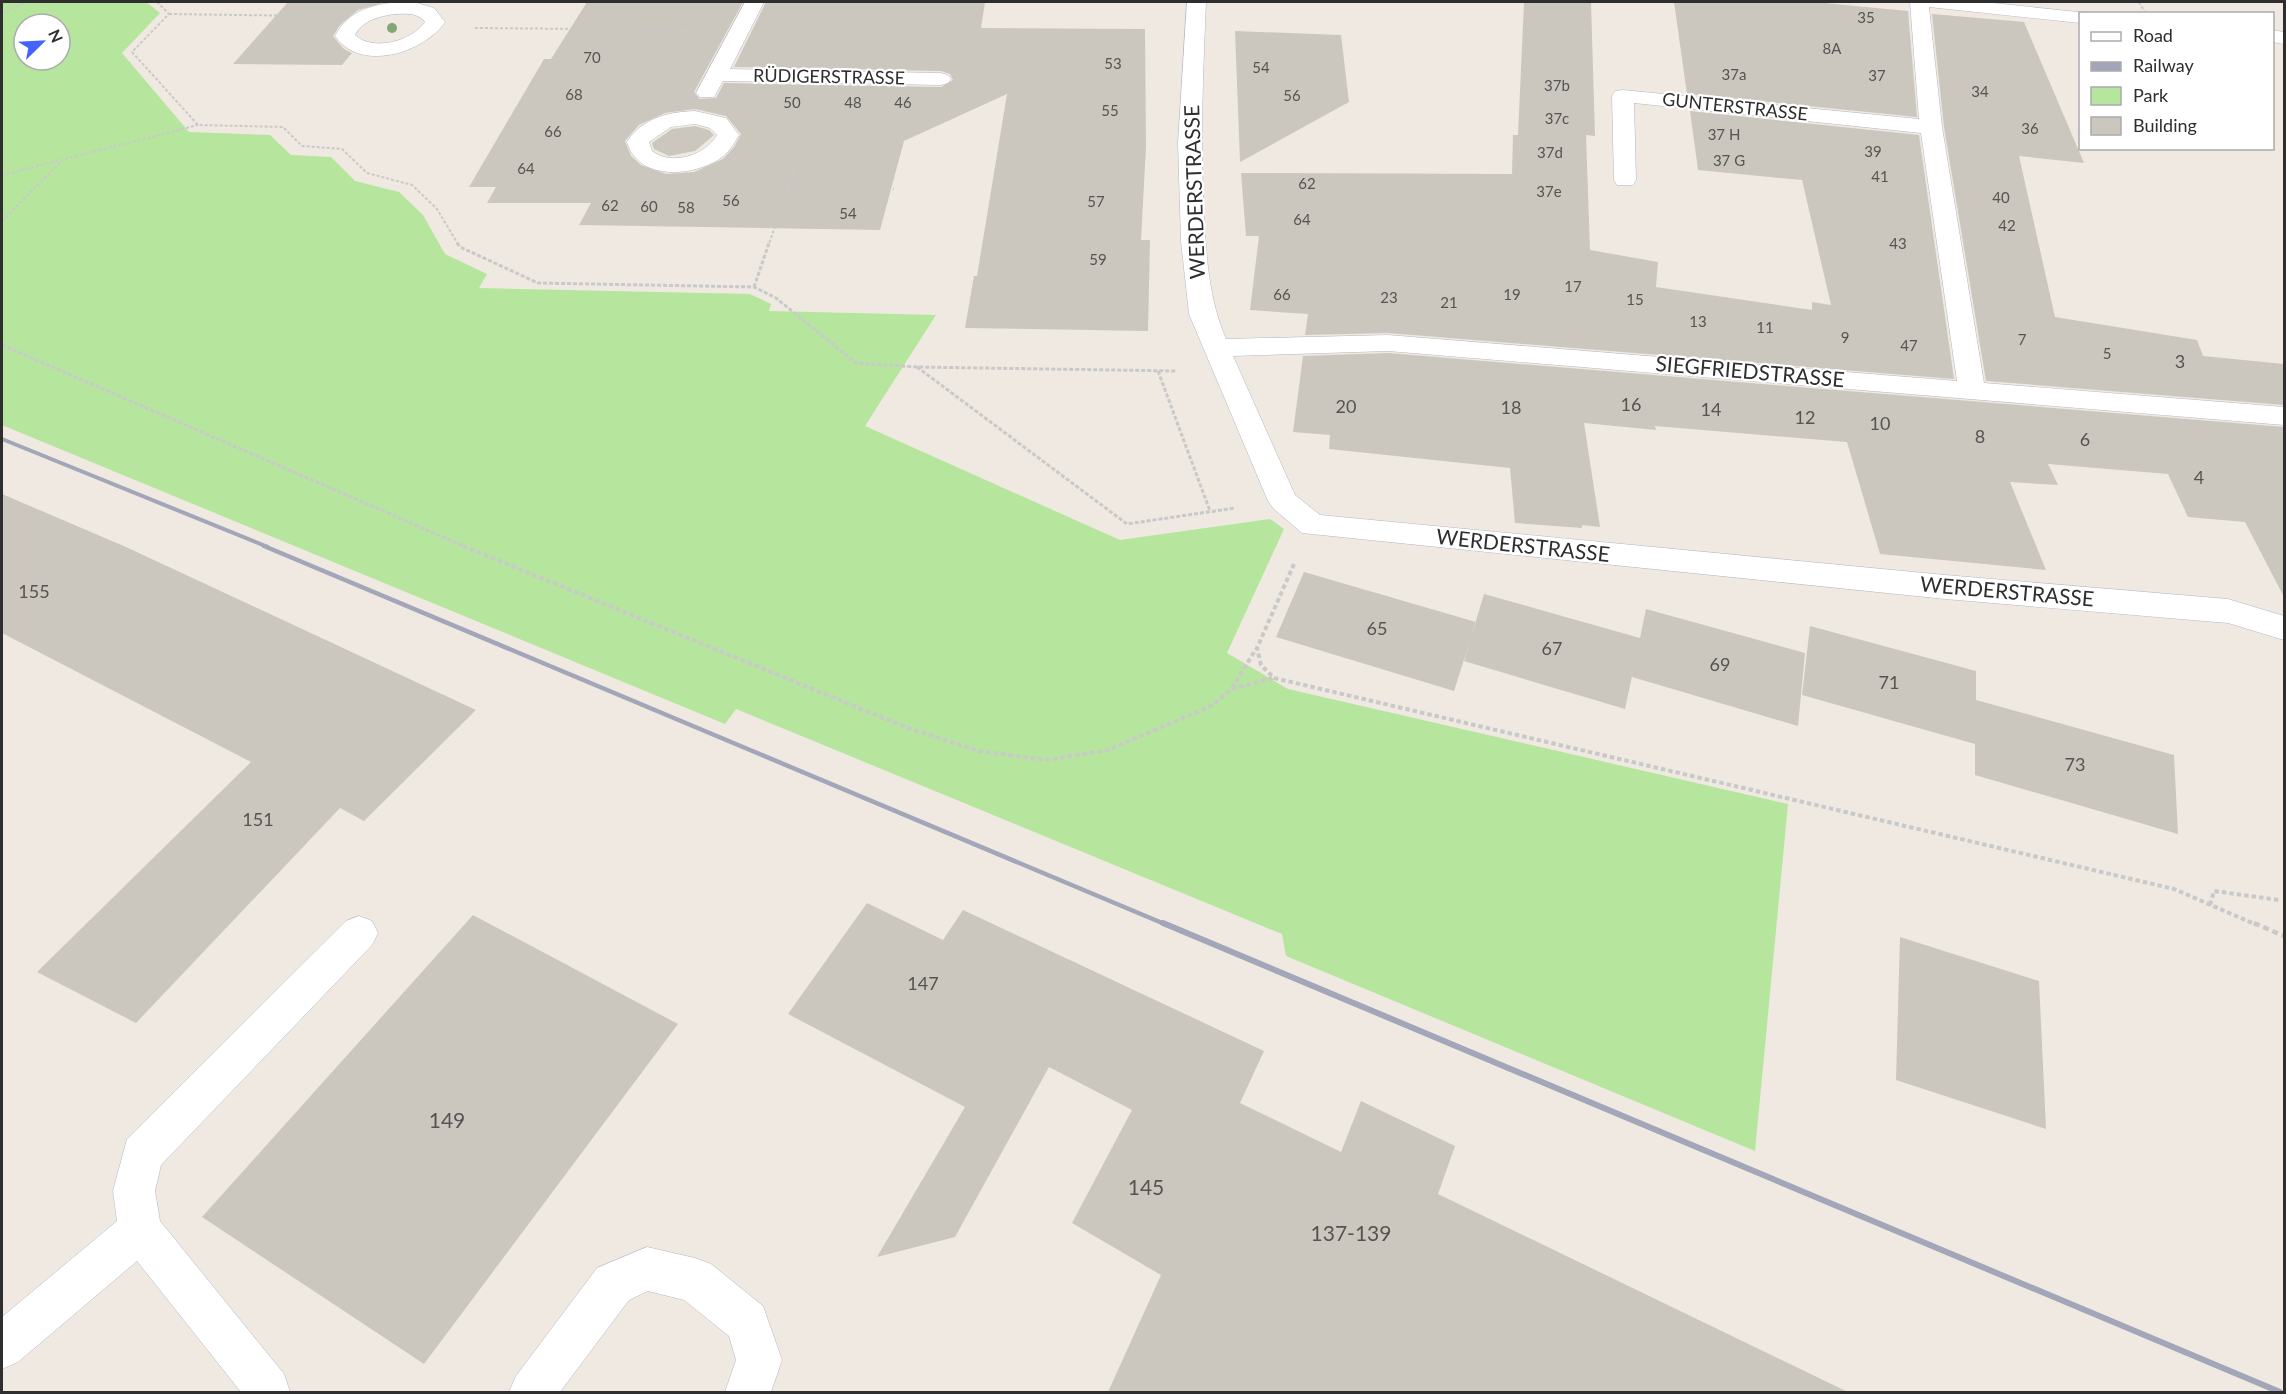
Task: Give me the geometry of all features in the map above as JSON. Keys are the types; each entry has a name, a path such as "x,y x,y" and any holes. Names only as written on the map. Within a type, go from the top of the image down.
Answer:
{"street":[{"name":"RÜDIGERSTRASSE","path":"696,117 754,2"},
{"name":"WERDERSTRASSE","path":"1196,2 1189,143 1193,241 1202,314 1283,501 1312,525 1933,586 2228,611 2284,628"},
{"path":"1918,2 1931,127 1972,389"},
{"path":"1931,2 2079,17"},
{"path":"416,5 433,16 435,22 433,28 425,35 399,46 369,49 357,46 345,36 347,29 363,17 416,5"},
{"name":"RÜDIGERSTRASSE","path":"716,75 941,79"},
{"name":"GUNTERSTRASSE","path":"1625,180 1623,96 1931,127"},
{"path":"696,117 718,123 728,135 720,149 711,156 682,164 667,164 643,157 638,150 638,142 652,127 665,121 696,117"},
{"name":"SIEGFRIEDSTRASSE","path":"1220,360 1388,343 2284,416"},
{"path":"265,1392 268,1390 140,1230 134,1191 142,1154 359,933"},
{"path":"2,1346 140,1230"},
{"path":"532,1392 613,1284 647,1269 695,1280 747,1322 759,1360 748,1392"}],"path":[{"path":"2,13 27,2"},
{"path":"157,2 169,14 363,17"},
{"path":"169,14 132,52 198,125"},
{"path":"433,28 740,30"},
{"path":"2,175 198,125 283,127 302,146 342,149 367,173 412,185 436,209 460,247 538,283 754,287 776,298 856,363 917,367 1158,371 1220,360"},
{"path":"711,156 729,166 795,167 754,287"},
{"path":"2,221 62,160"},
{"path":"788,188 894,189"},
{"path":"2,345 421,529 908,728 979,751 1046,760 1108,750 1213,705 1231,689 1257,648 1312,525"},
{"path":"917,367 1127,524 1283,501"},
{"path":"1158,371 1210,512"},
{"path":"1257,648 1261,665 1274,678"},
{"path":"1231,689 1274,678 2163,886 2284,936"},
{"path":"2210,905 2214,891 2279,900"}],"green space":[{"path":"2,2 146,2 160,13 122,53 189,132 270,135 291,155 331,157 355,181 399,192 423,215 445,254 487,274 479,288 750,294 771,304 769,311 936,315 865,426 1120,540 1270,519 1284,529 1227,653 1288,689 1788,804 1755,1151 1286,956 1282,934 736,709 725,724 2,425"}],"building":[{"path":"288,2 386,2 358,10 340,25 333,36 344,49 352,53 342,65 233,64"},
{"path":"587,2 743,2 694,92 700,99 716,98 724,83 941,87 953,80 950,74 941,71 734,67 766,2 985,2 981,28 1145,29 1146,147 1141,240 1150,240 1148,331 965,328 974,276 977,276 1007,94 904,141 880,230 579,225 591,203 487,203 496,187 469,187 544,59 551,59","holes":["695,109 726,116 741,134 734,147 723,159 694,172 666,174 641,165 631,156 625,141 639,125 665,113"]},
{"path":"1524,2 1591,2 1595,136 1586,135 1590,250 1658,262 1656,287 1812,310 1812,302 1831,305 1802,180 1698,170 1690,111 1919,135 1954,379 1388,333 1305,335 1308,314 1250,310 1259,236 1246,236 1241,173 1512,174 1513,135 1518,135"},
{"path":"1674,2 1814,2 1908,11 1917,117 1687,94"},
{"path":"1932,14 2024,22 2084,163 2019,156 2055,317 2197,340 2203,356 2284,364 2284,405 1986,381 1944,127"},
{"path":"1235,31 1341,35 1349,102 1240,162"},
{"path":"695,126 709,130 714,135 695,151 669,156 654,149 652,143 672,129"},
{"path":"1388,353 2284,427 2284,597 2245,522 2188,517 2168,474 2048,464 2058,485 2010,482 2046,570 1880,554 1847,442 1655,426 1656,430 1584,423 1600,527 1582,525 1582,528 1515,523 1510,468 1329,449 1330,435 1293,432 1303,356"},
{"path":"2,494 126,547 476,710 364,821 340,808 136,1023 37,972 251,762 2,633"},
{"path":"1304,572 1476,622 1454,691 1276,637"},
{"path":"1484,594 1640,638 1646,609 1805,653 1798,726 1632,677 1634,667 1625,709 1464,661"},
{"path":"1810,626 1976,671 1976,700 2174,755 2178,834 1975,775 1975,744 1802,695"},
{"path":"867,903 943,940 963,910 1264,1051 1240,1103 1341,1152 1361,1101 1455,1146 1438,1194 1848,1392 1108,1392 1161,1275 1072,1223 1132,1110 1049,1067 955,1237 877,1257 965,1107 788,1014"},
{"path":"473,915 678,1024 424,1364 202,1217"},
{"path":"1900,937 2039,981 2046,1129 1896,1080"}],"railway":[{"path":"2,439 268,547"},
{"path":"264,546 1167,925"},
{"path":"1163,923 2280,1392"}]}
